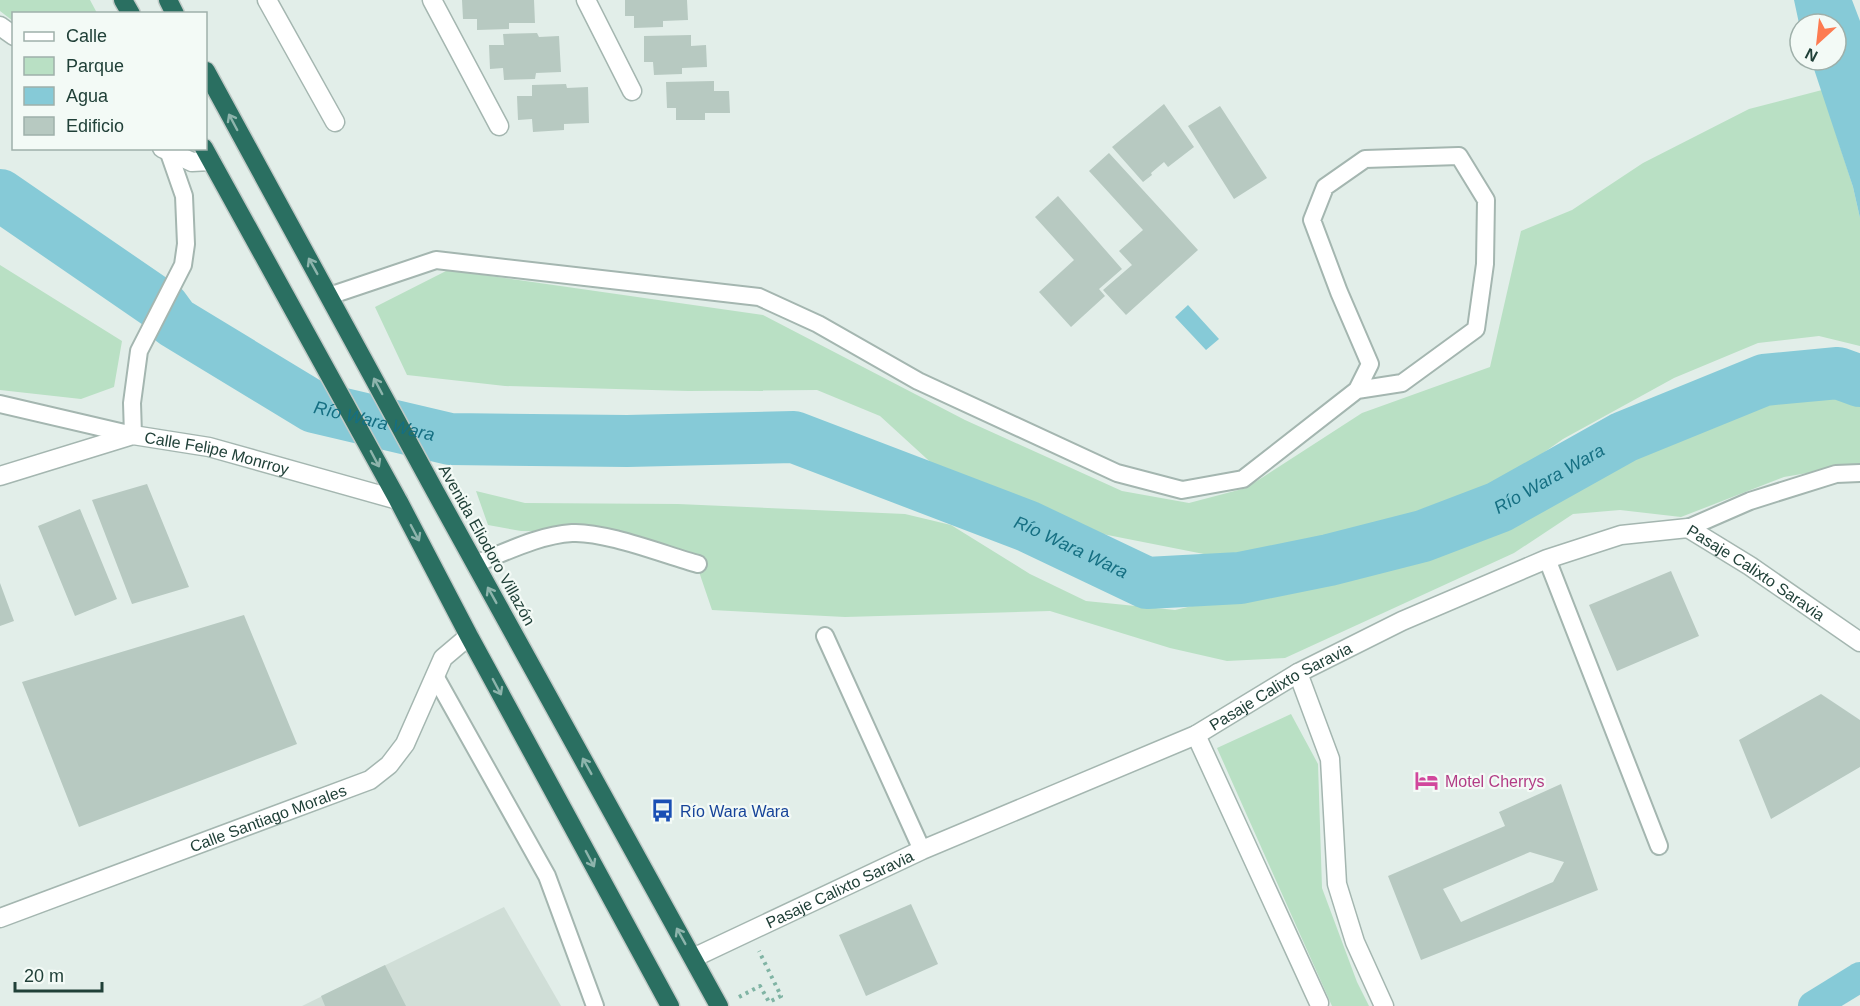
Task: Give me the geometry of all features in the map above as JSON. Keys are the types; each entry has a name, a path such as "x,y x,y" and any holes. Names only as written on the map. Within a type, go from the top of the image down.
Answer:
{"highway":[{"name":"Avenida Eliodoro Villazón","path":"207,73 719,1006"},
{"path":"207,155 398,500 469,636 670,1006"}],"street":[{"path":"267,0 335,122"},
{"path":"432,0 499,126"},
{"path":"586,0 632,91"},
{"path":"165,151 192,162 207,155"},
{"name":"Calle Felipe Monrroy","path":"0,476 133,435 209,447 398,500"},
{"name":"Pasaje Calixto Saravia","path":"693,958 922,850 1196,735 1298,673 1402,621 1547,559 1621,535 1688,528 1750,566 1860,642"},
{"name":"Calle Santiago Morales","path":"0,918 370,780 389,765 405,744 443,658 469,636"},
{"path":"1298,673 1330,759 1337,884 1355,942 1384,1006"},
{"path":"1196,735 1319,1003"}],"lane":[{"path":"0,404 133,435 132,403 139,351 183,265 186,244 184,196 165,151"},
{"path":"329,296 436,260 759,297 818,324 918,381 1117,473 1182,490 1243,479 1357,390 1370,364 1339,292 1312,220 1325,187 1365,159 1459,156 1486,200 1485,264 1476,329 1402,383 1357,390"},
{"path":"1688,528 1750,501 1836,474 1860,473"},
{"path":"475,564 542,539 573,533 604,537 698,564"},
{"path":"1547,559 1659,846"},
{"path":"825,636 922,850"},
{"path":"435,676 547,876 595,1006"}],"path":[{"path":"750,931 781,996 769,1002 760,986"}],"shaded area":[{"path":"504,907 561,1006 302,1006"}],"green space":[{"path":"0,0 90,0 96,12 12,12 12,20 0,11"},
{"path":"1822,90 1853,187 1860,218 1860,346 1819,336 1758,343 1674,378 1563,439 1509,477 1298,555 1214,556 1072,528 1003,504 938,469 880,416 817,390 688,391 505,386 407,375 375,307 448,270 763,315 965,420 1122,491 1189,503 1246,488 1362,413 1490,367 1521,231 1572,210 1643,163 1749,109"},
{"path":"0,265 122,341 114,387 81,399 0,390"},
{"path":"1834,384 1860,393 1860,464 1784,477 1681,517 1620,510 1573,514 1514,553 1285,658 1227,661 1170,648 1050,611 845,617 712,610 696,563 583,532 521,531 488,525 476,491 525,503 678,504 905,514 951,525 1030,574 1086,601 1175,610 1372,564 1508,515 1654,437 1764,392"},
{"path":"1291,714 1318,764 1322,888 1357,982 1369,1006 1332,1006 1217,748"}],"water":[{"path":"1794,0 1852,0 1860,21 1860,218 1853,187 1815,72 1848,72 1848,12 1797,12"},
{"path":"1188,305 1219,339 1206,350 1175,317"}],"building":[{"path":"462,0 534,0 535,23 509,23 509,29 477,30 477,19 463,19"},
{"path":"625,0 687,0 688,20 663,21 663,27 634,28 634,16 625,16"},
{"path":"537,33 539,37 559,36 561,72 536,73 535,79 504,80 503,68 490,69 489,45 504,45 503,34"},
{"path":"691,35 691,46 706,45 707,67 682,68 682,74 654,75 653,62 644,62 644,36"},
{"path":"714,81 714,91 729,91 730,113 705,113 705,120 676,120 676,108 667,108 666,82"},
{"path":"566,84 567,88 588,87 589,123 564,124 564,130 533,132 532,119 518,120 517,96 532,96 532,85"},
{"path":"1164,104 1194,147 1168,167 1164,162 1143,182 1112,147"},
{"path":"1220,106 1267,178 1234,199 1188,126"},
{"path":"1109,153 1198,250 1126,315 1103,290 1132,265 1119,251 1143,230 1089,171"},
{"path":"1058,196 1122,269 1099,289 1105,296 1071,327 1039,292 1074,260 1035,217"},
{"path":"147,484 189,587 132,604 92,500"},
{"path":"80,509 117,599 75,616 38,526"},
{"path":"1671,571 1699,636 1617,671 1589,605"},
{"path":"0,583 14,621 0,626"},
{"path":"244,615 297,744 79,827 22,682"},
{"path":"1821,694 1860,720 1860,767 1771,819 1739,740"},
{"path":"1561,784 1598,890 1421,960 1388,876 1505,826 1499,812","holes":["1530,852 1564,862 1553,882 1461,922 1443,889"]},
{"path":"911,904 938,964 866,996 839,935"},
{"path":"385,965 406,1006 325,1006 321,996"}],"waterway":[{"name":"Río Wara Wara","path":"0,195 163,307 174,322 314,407 450,439 627,441 794,437 1027,526 1147,583 1240,578 1329,560 1423,536 1499,507 1624,437 1764,380 1838,373 1860,381"},
{"path":"1813,1006 1860,977"}],"place":[{"name":"Motel Cherrys","path":"1427,781"},
{"name":"Río Wara Wara","path":"662,811"}]}
